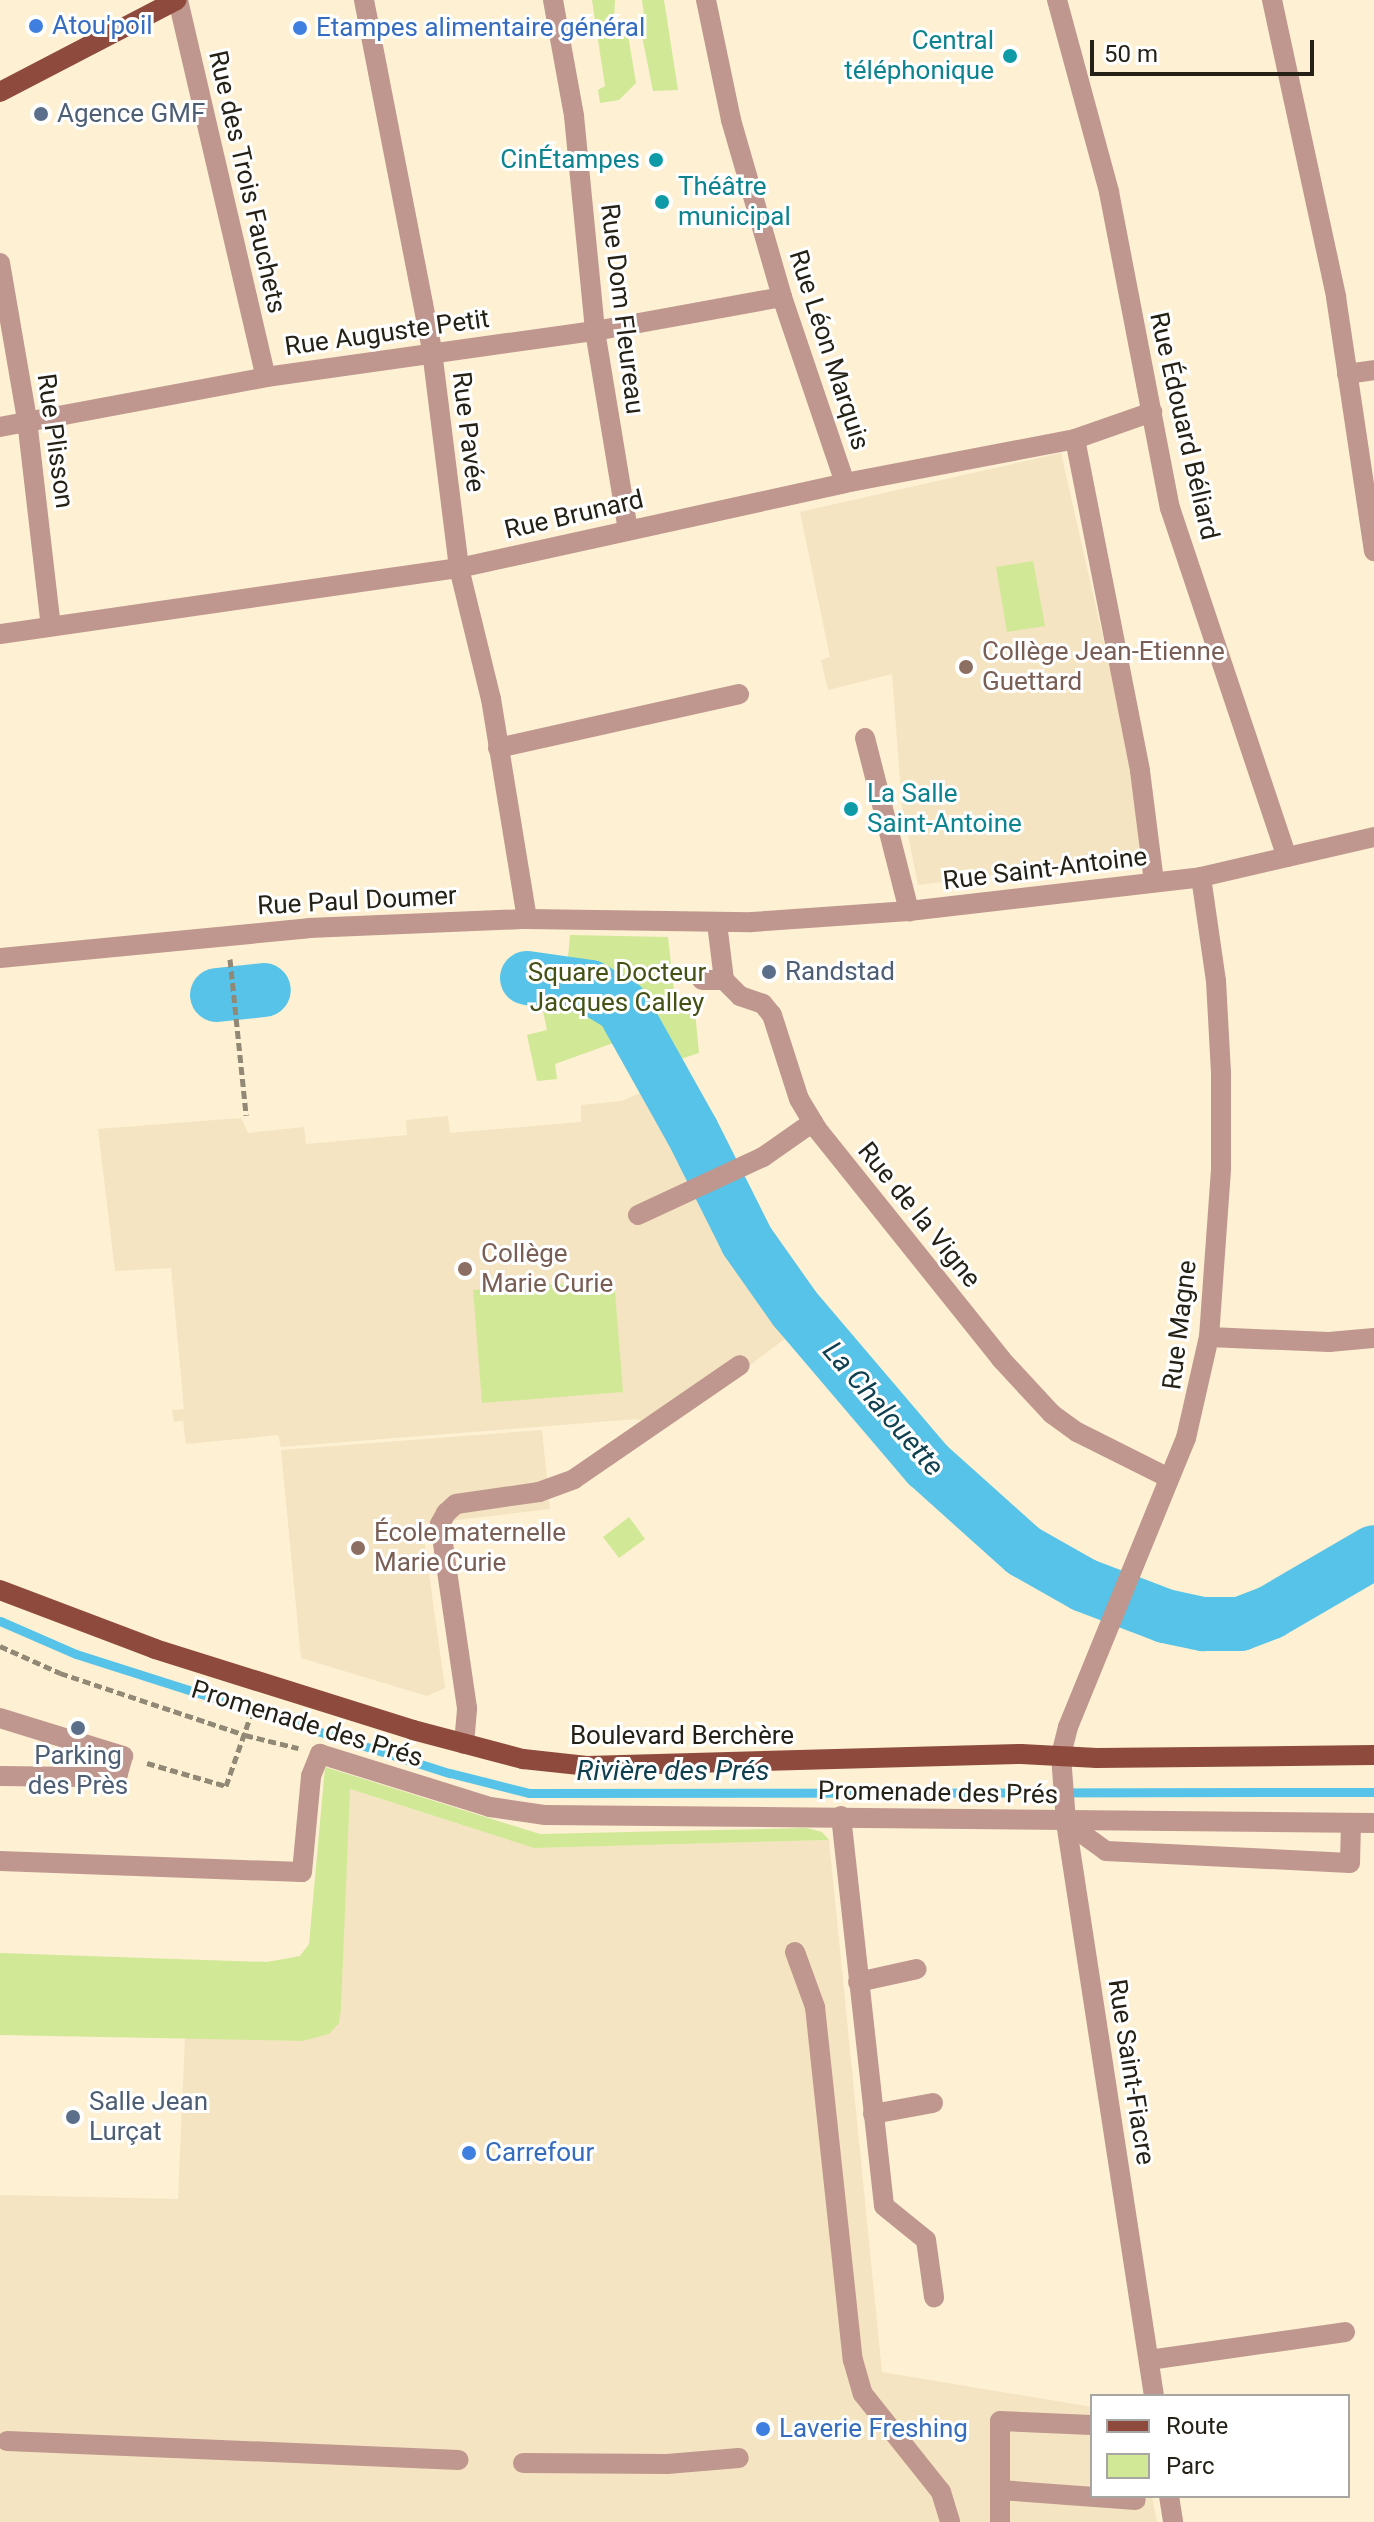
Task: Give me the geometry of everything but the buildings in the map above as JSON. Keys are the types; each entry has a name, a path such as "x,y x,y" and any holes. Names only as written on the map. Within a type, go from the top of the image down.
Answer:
{"main road":[{"path":"0,92 177,0"},
{"name":"Boulevard Berchère","path":"0,1579 61,1612"},
{"name":"Boulevard Berchère","path":"0,1590 155,1649 464,1744 523,1759 587,1766 1061,1755 1374,1755"}],"street":[{"name":"Rue des Trois Fauchets","path":"177,0 266,377"},
{"name":"Rue Pavée","path":"364,0 432,351 459,568 491,699 527,919"},
{"name":"Rue Dom Fleureau","path":"553,0 574,116 595,331 628,530"},
{"name":"Rue Léon Marquis","path":"706,0 731,120 782,297 845,483"},
{"name":"Rue Édouard Béliard","path":"1057,0 1109,192 1170,508 1287,857"},
{"path":"1272,0 1336,297 1374,551"},
{"name":"Rue Plisson","path":"0,263 27,420 51,626"},
{"name":"Rue Auguste Petit","path":"0,427 266,377 432,351 595,331 782,297"},
{"path":"1347,374 1374,370"},
{"name":"Rue Brunard","path":"0,634 459,568 845,483 1075,439 1152,412"},
{"path":"1075,439 1140,771 1154,882"},
{"path":"498,748 739,694"},
{"path":"865,738 909,911"},
{"name":"Rue Saint-Antoine","path":"717,923 909,911 1201,877 1374,837"},
{"name":"Rue Magne","path":"1061,1755 1068,1727 1196,1408 1209,1337 1221,1168 1221,1073 1216,981 1201,877"},
{"name":"Rue Paul Doumer","path":"0,958 295,929 527,919 717,923"},
{"path":"702,980 724,980 717,923"},
{"name":"Rue de la Vigne","path":"724,980 740,996 763,1004 772,1015 799,1099 813,1122 1034,1396 1077,1432 1169,1478"},
{"path":"638,1215 737,1170 813,1122"},
{"path":"1209,1337 1329,1342 1374,1338"},
{"path":"464,1744 467,1708 440,1524 456,1504 539,1492 574,1479 740,1365"},
{"path":"0,1718 123,1756 118,1774 0,1776"},
{"path":"0,1861 302,1872 311,1776 320,1754"},
{"name":"Promenade des Prés","path":"320,1754 490,1807 545,1815 1374,1823"},
{"name":"Rue Saint-Fiacre","path":"1061,1755 1066,1822 1154,2394"},
{"path":"841,1816 884,2206 926,2240 934,2297"},
{"path":"1066,1822 1106,1851 1350,1863 1351,1823"},
{"path":"795,1952 815,2007 853,2360 863,2394 941,2492 950,2522"},
{"path":"858,1982 917,1969"},
{"path":"873,2114 933,2103"},
{"path":"1149,2360 1345,2332"},
{"path":"1000,2522 1000,2421 1090,2425"},
{"path":"7,2441 459,2460"},
{"path":"523,2463 667,2464 739,2458"},
{"path":"1000,2490 1090,2497"},
{"path":"1109,2498 1136,2500"},
{"path":"1169,2498 1173,2522"}],"path":[{"path":"232,981 246,1115"},
{"name":"Promenade des Prés","path":"0,1646 60,1673 245,1735 320,1754"},
{"path":"123,1756 226,1786 254,1703"}],"shaded area":[{"name":"Collège Jean-Etienne Guettard","path":"1061,453 1123,726 1143,857 918,885 902,805 892,674 828,690 821,660 830,657 800,512"},
{"name":"Collège Marie Curie","path":"644,1091 798,1329 666,1428 637,1419 281,1447 278,1435 186,1444 183,1421 174,1422 172,1410 184,1409 171,1268 115,1271 98,1129 241,1118 248,1133 304,1127 306,1144 407,1135 406,1120 448,1116 450,1133 581,1122 581,1105 622,1101"},
{"name":"École maternelle Marie Curie","path":"542,1430 550,1509 422,1524 445,1688 427,1696 301,1658 281,1450"},
{"path":"349,1789 534,1848 829,1840 882,2372 1090,2407 1090,2498 1152,2498 1157,2522 0,2522 0,2195 178,2199 185,2038 301,2041 341,2008"}],"green space":[{"path":"592,0 615,0 614,18 623,26 626,23 636,83 619,100 600,103 598,90 605,86"},
{"path":"642,0 664,0 678,90 653,91 639,21 644,15"},
{"path":"1033,561 1045,626 1007,632 996,567"},
{"name":"Square Docteur Jacques Calley","path":"570,935 668,937 676,1009 695,1011 699,1053 665,1064 654,1049 643,1052 640,1059 630,1037 555,1064 557,1079 537,1081 527,1035 547,1030 541,1002 564,1003"},
{"path":"614,1280 623,1392 482,1403 473,1290"},
{"path":"629,1517 645,1539 619,1558 603,1537"},
{"path":"325,1767 540,1834 807,1828 822,1832 829,1840 534,1848 350,1789 341,2008 339,2023 329,2034 302,2041 0,2035 0,1953 267,1962 300,1956 309,1944"}],"waterway":[{"name":"La Chalouette","path":"527,978 590,987 622,1006 692,1131 747,1241 795,1309 928,1465 1024,1551 1084,1585 1165,1616 1204,1624 1240,1624 1271,1612 1374,1552"},
{"name":"La Chalouette","path":"217,995 264,990"},
{"name":"Rivière des Prés","path":"0,1621 76,1654 450,1773 529,1793 1374,1792"}],"place":[{"name":"Atou'poil","path":"36,26"},
{"name":"Etampes alimentaire général","path":"300,28"},
{"name":"Central téléphonique","path":"1010,56"},
{"name":"Agence GMF","path":"41,114"},
{"name":"CinÉtampes","path":"656,160"},
{"name":"Théâtre municipal","path":"662,202"},
{"name":"Collège Jean-Etienne Guettard","path":"966,667"},
{"name":"La Salle Saint-Antoine","path":"851,809"},
{"name":"Randstad","path":"769,972"},
{"name":"Collège Marie Curie","path":"465,1269"},
{"name":"École maternelle Marie Curie","path":"358,1548"},
{"name":"Parking des Près","path":"78,1728"},
{"name":"Salle Jean Lurçat","path":"73,2117"},
{"name":"Carrefour","path":"469,2153"},
{"name":"Laverie Freshing","path":"763,2429"}]}
